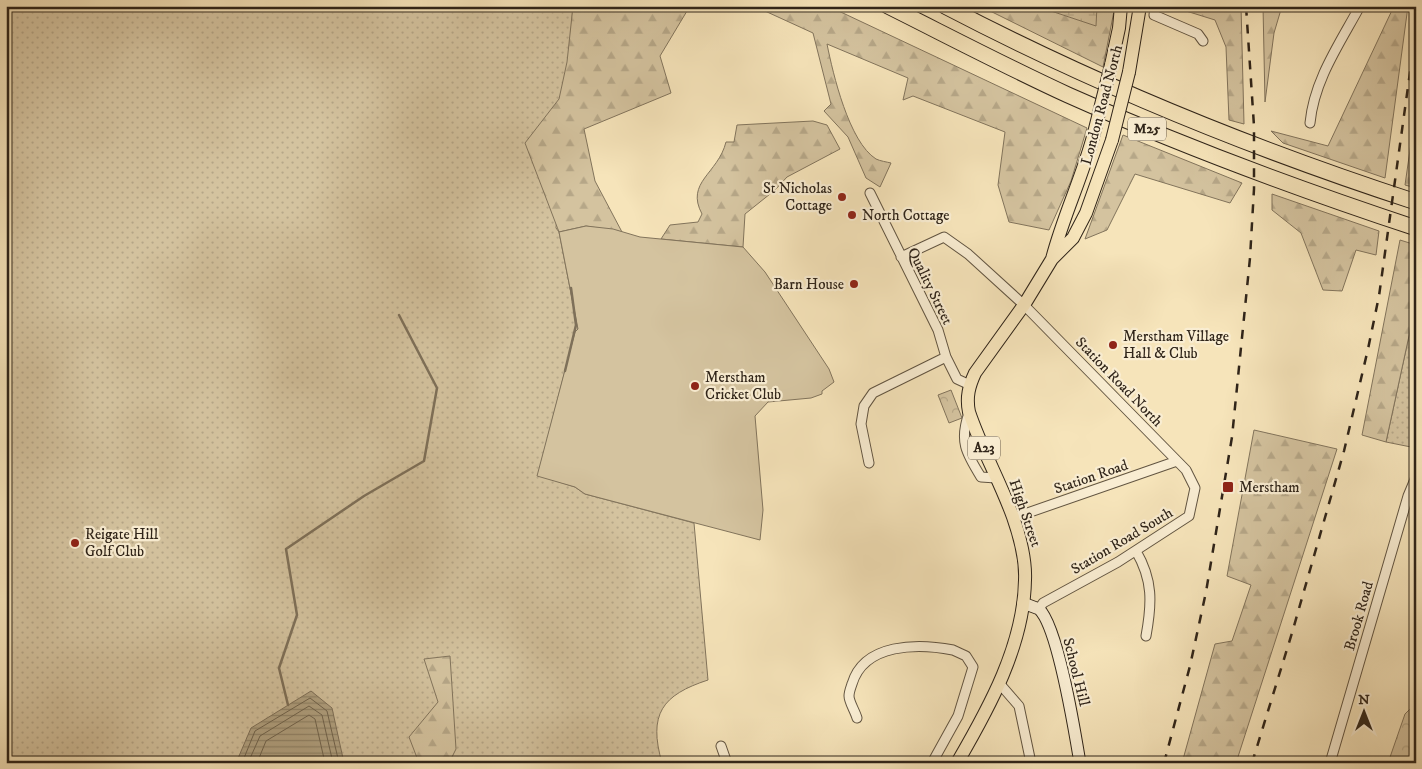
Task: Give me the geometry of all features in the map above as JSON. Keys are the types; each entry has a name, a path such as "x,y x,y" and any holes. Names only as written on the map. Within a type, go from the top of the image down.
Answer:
{"highway":[{"name":"M25","path":"888,6 1068,94 1154,132 1294,186 1416,228"},
{"name":"M25","path":"945,6 1055,62 1182,117 1280,155 1416,202"}],"main road":[{"name":"London Road North","path":"1052,259 1058,232 1086,163 1111,65 1121,6"},
{"name":"London Road North","path":"1024,305 1052,259 1073,238 1086,213 1112,140 1129,72 1140,6"},
{"name":"High Street","path":"1023,603 1025,567 1013,518 970,412 968,395 975,373 1024,305"},
{"name":"A23","path":"957,763 999,683 1018,630 1023,603"}],"street":[{"path":"1155,6 1154,15 1181,25 1198,34 1203,41"},
{"path":"1310,123 1312,104 1318,88 1360,6"},
{"name":"Quality Street","path":"870,193 938,330 946,357 957,379 970,385"},
{"name":"Station Road North","path":"901,257 944,237 968,254 1024,305 1177,461 1192,481"},
{"path":"869,463 860,424 864,406 872,393 946,357"},
{"name":"Station Road","path":"1013,518 1177,461"},
{"name":"Brook Road","path":"1330,763 1408,496 1416,477"},
{"name":"Station Road South","path":"1039,608 1044,603 1136,551 1189,516 1195,490 1192,481"},
{"path":"1136,551 1147,571 1149,583 1149,612 1146,636"},
{"path":"1023,603 1039,608"},
{"name":"School Hill","path":"1039,608 1044,615 1056,647 1072,716 1080,763"},
{"path":"857,718 849,696 856,673 870,660 886,650 931,645 953,650 966,656 973,667 958,716 932,763"},
{"path":"999,683 1019,706 1031,763"},
{"path":"721,746 727,763"}],"green space":[{"name":"Reigate Hill Golf Club","path":"6,6 573,6 556,228 559,232 578,329 575,332 538,475 575,487 585,494 694,523 708,680 679,692 662,709 658,719 657,731 662,763 6,763"},
{"path":"573,6 690,6 660,56 671,93 584,129 595,181 622,232 586,226 559,232 525,143 559,99 567,62"},
{"path":"754,6 828,6 1087,128 1071,181 1049,230 1009,222 998,185 1005,132 913,96 903,100 908,78 827,44 838,89 850,123 858,138 866,150 876,159 891,163 880,187 866,178 848,137 824,111 831,104 813,33"},
{"path":"980,6 1115,6 1103,67"},
{"path":"1036,6 1097,6 1096,26"},
{"path":"1170,6 1241,6 1244,124 1229,120 1226,47 1215,20"},
{"path":"1263,6 1282,6 1274,33 1265,102"},
{"path":"1394,6 1408,6 1385,178 1283,143 1271,131 1328,146"},
{"path":"1416,108 1416,188 1405,185"},
{"path":"813,121 827,125 840,149 787,177 775,190 745,214 743,247 661,239 670,225 698,222 702,214 697,194 700,186 722,153 726,142 734,142 737,125"},
{"path":"1123,135 1242,183 1230,203 1135,174 1107,230 1085,239"},
{"path":"1272,194 1379,231 1376,255 1356,250 1342,291 1323,290 1301,233 1272,210"},
{"name":"Merstham Cricket Club","path":"586,226 613,229 640,237 743,247 765,272 829,369 834,382 822,391 822,394 811,398 768,402 755,416 763,510 760,540 585,494 575,487 537,476 575,332 578,329 559,232"},
{"path":"1400,240 1416,245 1416,322 1412,322 1386,442 1362,435"},
{"path":"1412,322 1416,322 1416,448 1386,442"},
{"path":"951,390 962,418 949,423 938,395"},
{"path":"1254,430 1337,449 1236,763 1182,763 1215,644 1232,641 1251,585 1227,576"},
{"path":"450,656 456,749 449,763 419,763 409,737 438,702 424,659"},
{"path":"1416,703 1416,763 1388,763 1405,714"}],"water":[{"path":"311,691 332,708 344,763 236,763 251,728"}],"waterway":[{"path":"565,371 576,325 571,288"},
{"path":"288,705 279,668 297,615 286,549 364,496 424,461 437,388 399,315"}],"railway":[{"path":"1164,763 1190,666 1206,592 1232,437 1250,258 1254,189 1254,126 1246,6"},
{"path":"1252,763 1292,633 1344,451 1368,349 1379,296 1416,29"}],"place":[{"name":"St Nicholas Cottage","path":"842,197"},
{"name":"North Cottage","path":"852,215"},
{"name":"Barn House","path":"854,284"},
{"name":"Merstham Village Hall & Club","path":"1113,345"},
{"name":"Merstham Cricket Club","path":"695,386"},
{"name":"Merstham","path":"1228,487"},
{"name":"Reigate Hill Golf Club","path":"75,543"}]}
